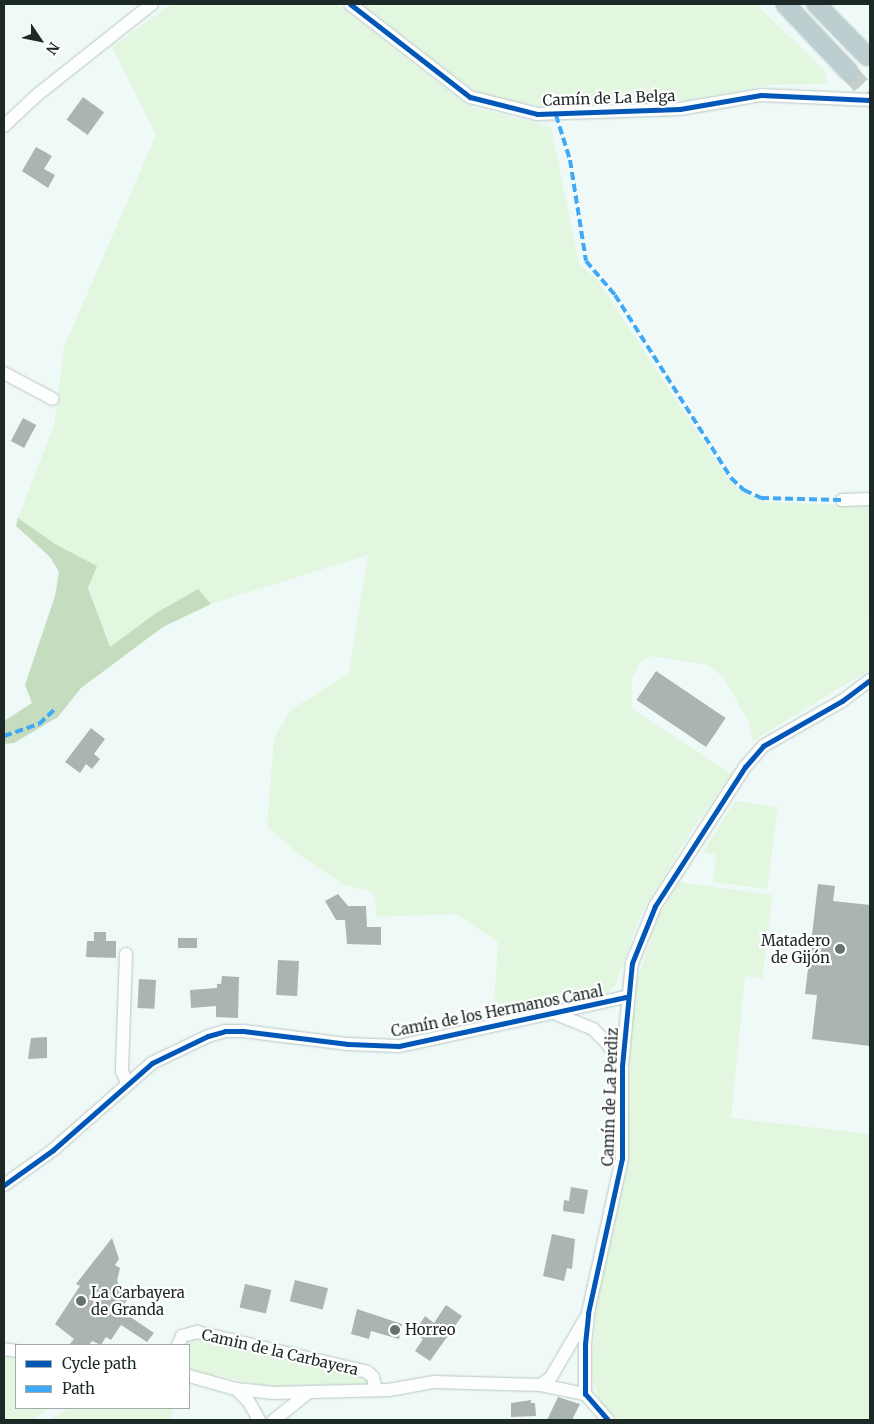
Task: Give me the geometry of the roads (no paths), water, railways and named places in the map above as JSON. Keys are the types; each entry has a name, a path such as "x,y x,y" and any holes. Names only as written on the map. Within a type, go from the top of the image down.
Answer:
{"highway":[{"path":"785,4 849,72"},
{"path":"816,4 867,56"}],"street":[{"path":"4,126 36,94 152,4"},
{"name":"Camín de La Belga","path":"350,4 470,96 537,114 680,109 761,94 870,100"},
{"path":"4,373 53,399"},
{"path":"842,500 870,499"},
{"name":"Camín de La Perdiz","path":"585,1394 588,1313 622,1158 622,1066 626,997 632,963 655,906 745,767 763,746 870,683"},
{"path":"126,954 122,1071 127,1083"},
{"name":"Camín de los Hermanos Canal","path":"4,1185 54,1150 127,1083 152,1063 225,1031 348,1044 399,1046 626,997"},
{"name":"Camín de los Hermanos Canal","path":"548,1014 577,1020 593,1028 607,1043 622,1066"},
{"path":"541,1385 551,1377 588,1313"},
{"name":"Camin de la Carbayera","path":"178,1344 182,1336 197,1332 305,1351 367,1372 373,1377 376,1390"},
{"name":"Camin de la Carbayera","path":"190,1376 236,1389 309,1392 376,1390 434,1382 541,1385 585,1394"},
{"path":"236,1389 249,1402 259,1420"},
{"path":"274,1420 309,1392"},
{"path":"585,1394 608,1420"}],"tunnel":[{"path":"849,72 870,95"}],"place":[{"name":"Matadero de Gijón","path":"840,949"},
{"name":"La Carbayera de Granda","path":"81,1301"},
{"name":"Horreo","path":"395,1330"}]}
